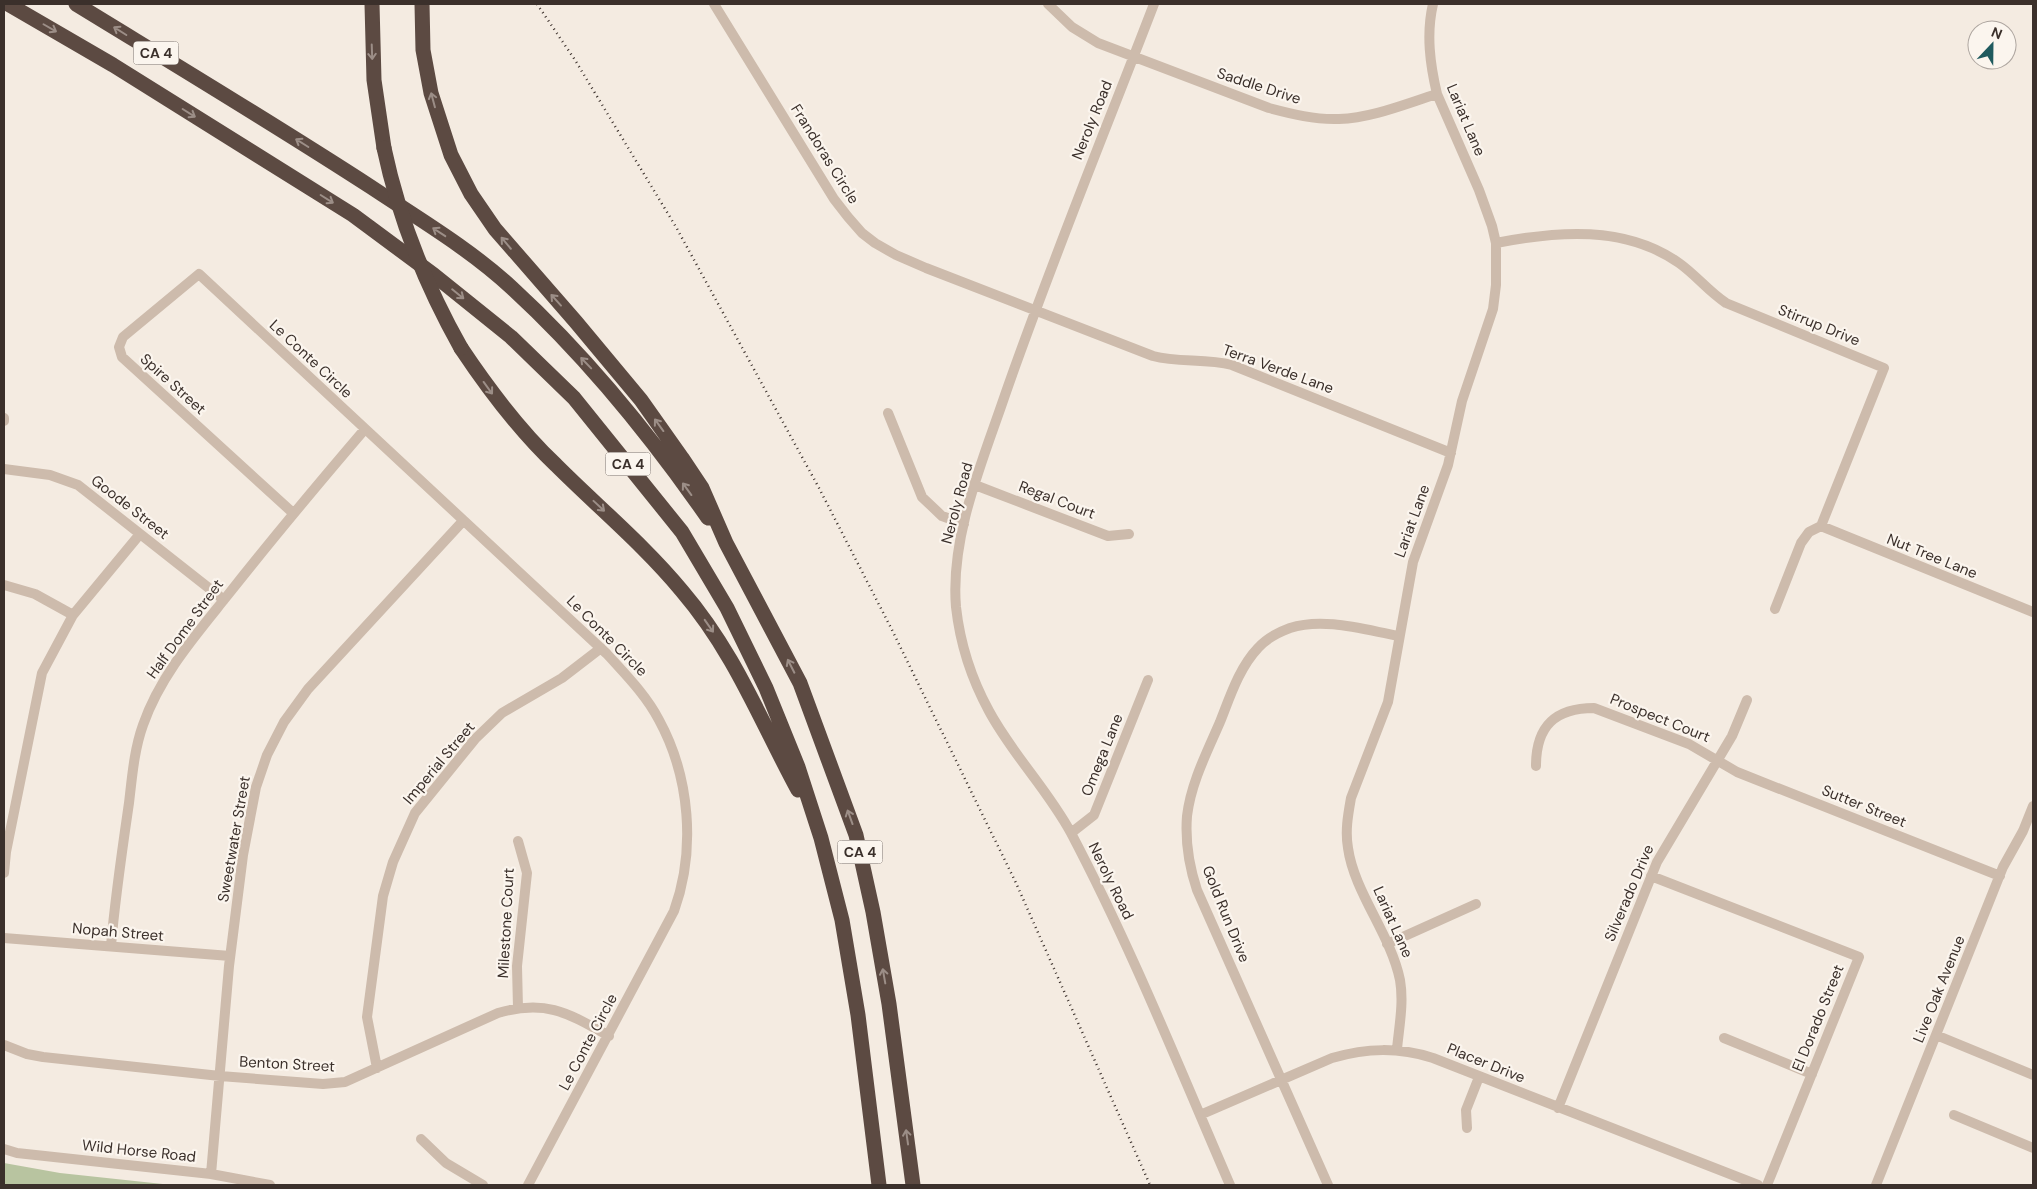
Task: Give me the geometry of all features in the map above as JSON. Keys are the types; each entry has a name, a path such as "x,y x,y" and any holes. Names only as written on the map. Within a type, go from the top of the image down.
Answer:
{"highway":[{"name":"CA 4","path":"8,4 113,65 354,215 434,275 511,337 574,398 682,532 727,608 766,688 798,767 815,822 842,920 858,1015 879,1185"},
{"name":"CA 4","path":"76,4 328,159 457,244 512,287 597,376 656,446 726,544 800,684 856,835 873,912 914,1185"},
{"path":"372,4 374,80 384,148 396,201 414,252 435,301 461,348 495,397 524,432 649,554 700,613 742,678 775,747 815,822"},
{"path":"422,4 423,50 431,94 444,136 471,194 500,235 618,372 662,429 702,488 726,544"}],"street":[{"name":"Frandoras Circle","path":"714,4 834,199 862,233 896,256 1035,310"},
{"path":"1048,4 1072,27 1098,43 1133,57"},
{"name":"Neroly Road","path":"1154,4 1035,310 975,485 960,542 956,593 959,625 970,668 989,712 1041,785 1071,833 1128,951 1230,1185"},
{"name":"Lariat Lane","path":"1397,1050 1402,998 1397,970 1353,869 1346,831 1351,798 1388,702 1413,562 1441,487 1451,453 1462,401 1493,310 1496,285 1496,243 1479,190 1437,94 1429,49 1432,4"},
{"name":"Saddle Drive","path":"1133,57 1270,108 1298,116 1333,119 1364,116 1437,94"},
{"name":"Stirrup Drive","path":"1496,243 1560,233 1585,233 1631,240 1655,249 1679,263 1713,295 1726,303 1884,368 1821,526 1809,532 1801,543 1775,609"},
{"name":"Le Conte Circle","path":"199,274 601,648 636,686 659,719 672,747 682,782 687,814 685,870 679,896 674,911 609,1036 528,1185"},
{"name":"Spire Street","path":"199,274 123,337 119,347 122,358 293,513"},
{"name":"Terra Verde Lane","path":"1035,310 1152,356 1175,360 1217,361 1232,365 1451,453"},
{"path":"888,413 922,497 942,516 964,524"},
{"name":"Half Dome Street","path":"111,946 116,891 136,756 142,726 152,701 168,672 224,600 293,513 365,429"},
{"name":"Goode Street","path":"4,469 50,475 78,486 224,600"},
{"name":"Regal Court","path":"975,485 1108,536 1129,534"},
{"name":"Sweetwater Street","path":"211,1174 230,956 243,855 256,788 267,755 284,722 308,689 463,521"},
{"name":"Nut Tree Lane","path":"1821,526 2033,612"},
{"path":"4,873 6,852 42,673 72,615 140,534"},
{"path":"4,585 35,594 72,615"},
{"name":"Gold Run Drive","path":"1328,1185 1197,890 1190,870 1186,832 1190,797 1240,673 1254,653 1265,642 1289,628 1307,624 1328,624 1399,636"},
{"name":"Imperial Street","path":"377,1068 367,1017 384,896 394,862 415,813 475,739 502,713 562,678 601,648"},
{"name":"Omega Lane","path":"1071,833 1094,815 1148,680"},
{"name":"Silverado Drive","path":"1558,1108 1652,876 1671,836 1732,736 1747,700"},
{"name":"Prospect Court","path":"1536,766 1536,747 1548,725 1569,711 1581,708 1594,708 1616,715 1689,744 1718,760"},
{"name":"Sutter Street","path":"1718,760 1737,772 2000,876"},
{"name":"Live Oak Avenue","path":"1876,1185 2000,876 2033,806"},
{"name":"Milestone Court","path":"518,841 527,873 517,966 518,1008"},
{"name":"El Dorado Street","path":"1652,876 1859,957 1768,1185"},
{"path":"1387,944 1476,904"},
{"name":"Nopah Street","path":"4,938 230,956"},
{"name":"Benton Street","path":"4,1045 27,1054 43,1057 220,1076 323,1084 345,1082 498,1014 518,1008 556,1009 571,1014 609,1036"},
{"path":"1936,1035 2033,1075"},
{"path":"1724,1038 1812,1074"},
{"name":"Placer Drive","path":"1200,1115 1332,1058 1354,1052 1397,1050 1432,1058 1758,1185"},
{"path":"1467,1128 1466,1110 1479,1077"},
{"path":"1954,1115 2033,1148"},
{"path":"421,1139 446,1163 483,1185"},
{"name":"Wild Horse Road","path":"4,1149 17,1153 211,1174 270,1185"}],"green space":[{"path":"4,1163 60,1173 172,1185 4,1185"}],"railway":[{"path":"537,4 575,60 676,227 819,488 890,626 1016,883 1150,1185"}]}
